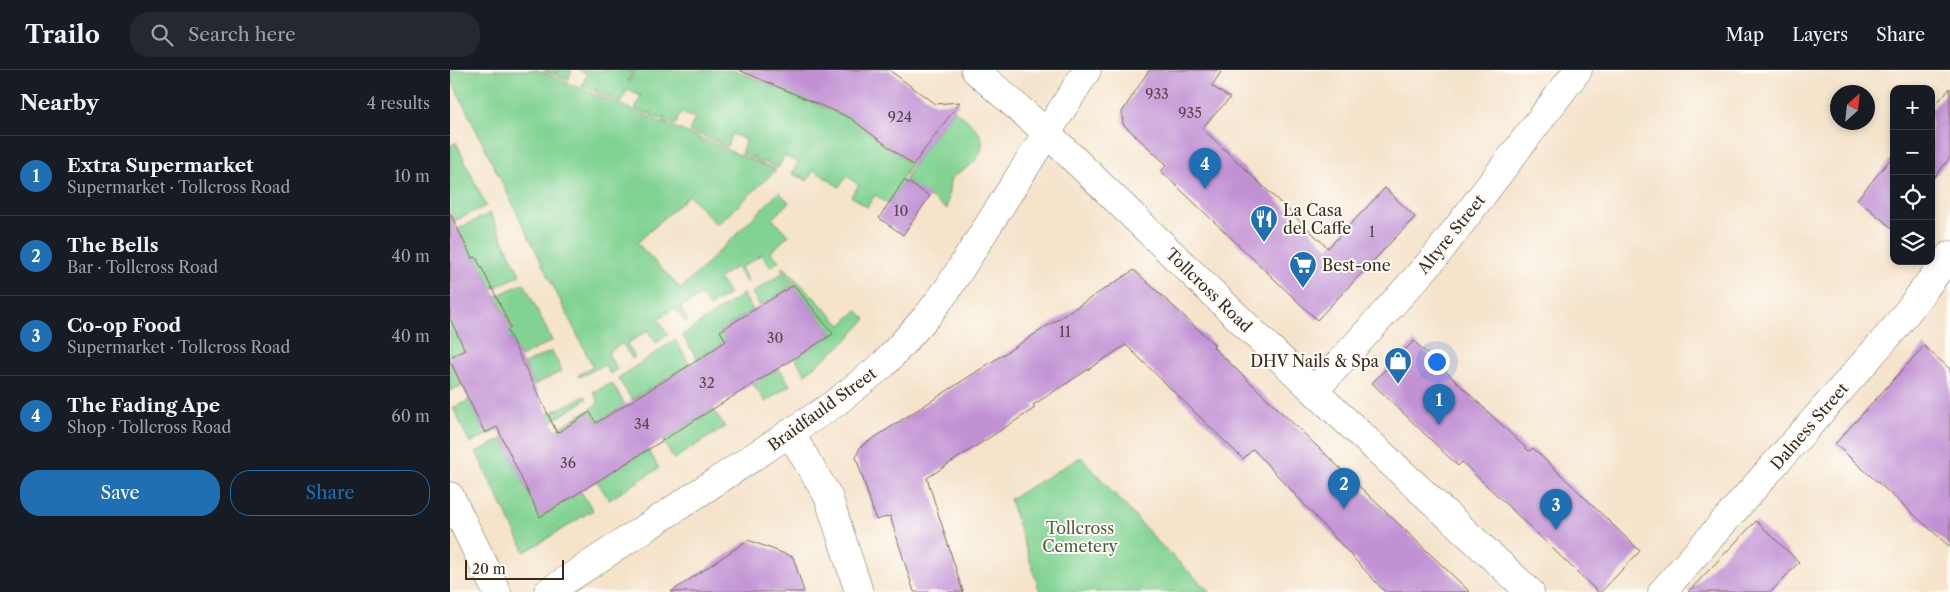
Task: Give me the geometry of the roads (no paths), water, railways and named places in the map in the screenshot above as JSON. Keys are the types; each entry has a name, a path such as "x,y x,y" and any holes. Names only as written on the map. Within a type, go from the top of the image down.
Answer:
{"street":[{"name":"Tollcross Road","path":"975,70 1048,134 1314,391 1530,592"},
{"name":"Braidfauld Street","path":"548,592 834,404 884,364 928,315 947,290 1087,70"},
{"name":"Altyre Street","path":"1314,391 1435,257 1578,70"},
{"name":"Dalness Street","path":"1662,592 1895,328 1950,255"},
{"path":"790,433 828,496 859,592"},
{"path":"450,496 497,592"}],"place":[{"name":"The Fading Ape","path":"1205,189"},
{"name":"La Casa del Caffe","path":"1264,243"},
{"name":"Best-one","path":"1303,289"},
{"name":"DHV Nails & Spa","path":"1398,385"},
{"name":"Extra Supermarket","path":"1439,425"},
{"name":"The Bells","path":"1344,509"},
{"name":"Co-op Food","path":"1556,530"}],"park label":[{"name":"Tollcross Cemetery","path":"1080,537"}]}
